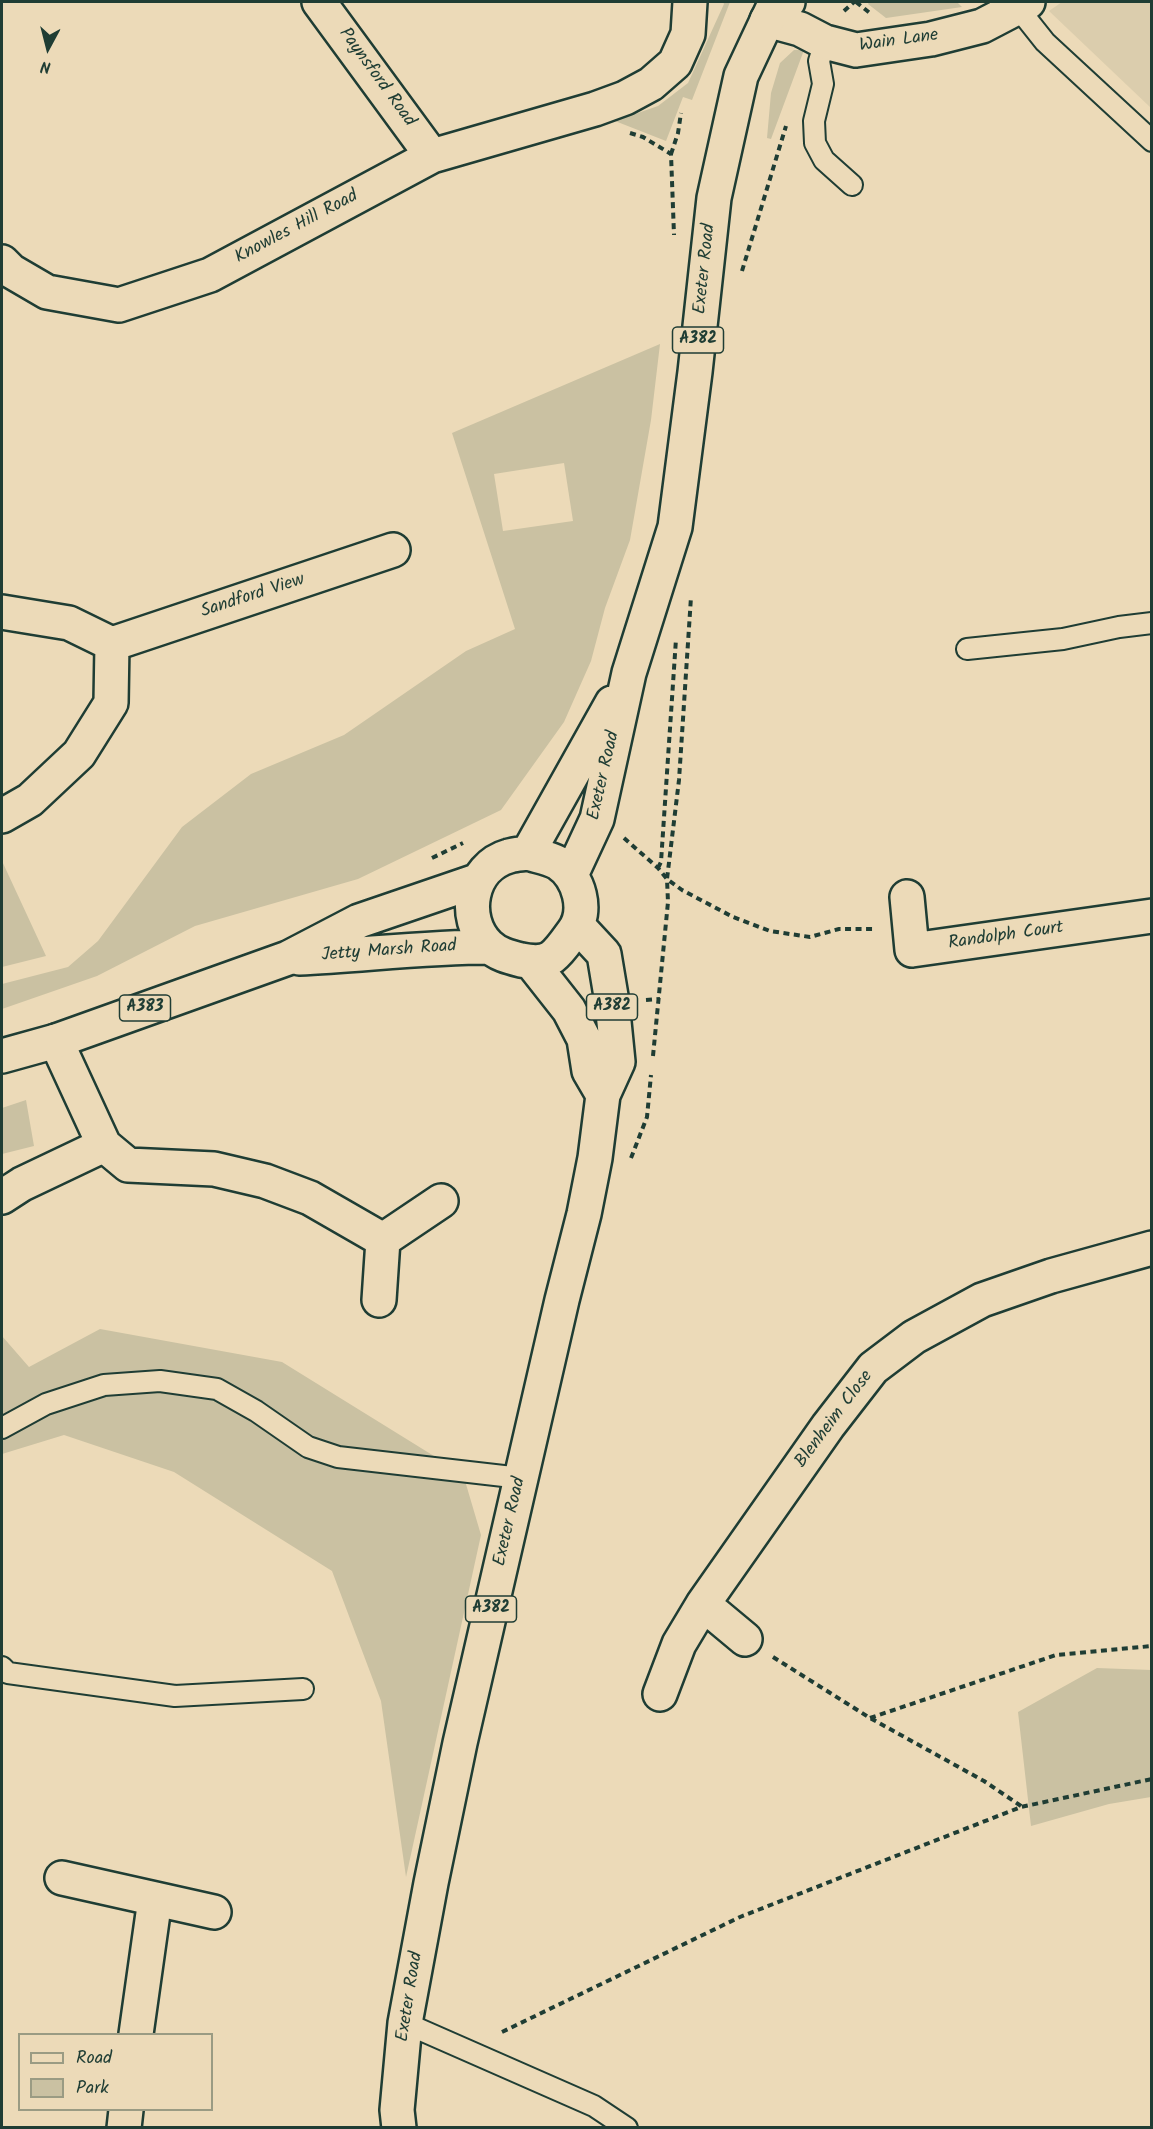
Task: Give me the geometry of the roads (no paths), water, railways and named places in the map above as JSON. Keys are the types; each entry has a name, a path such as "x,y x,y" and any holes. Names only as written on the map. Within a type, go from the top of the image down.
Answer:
{"street":[{"name":"Paynsford Road","path":"319,2 432,156"},
{"name":"Knowles Hill Road","path":"2,262 11,271 46,292 119,304 210,275 432,156 595,109 625,98 651,84 675,63 688,34 690,2"},
{"name":"Wain Lane","path":"774,8 801,30 825,42 856,50 931,39 982,26 1023,5"},
{"name":"Exeter Road","path":"571,875 597,819 628,673 675,527 714,198 741,76 774,8"},
{"name":"Sandford View","path":"112,644 393,550"},
{"path":"2,612 69,623 112,644 111,703 80,754 30,800 2,816"},
{"name":"Exeter Road","path":"528,853 628,673"},
{"path":"528,853 558,863 571,875 578,890 581,909 578,926 551,958 532,963 504,956 490,947 479,933 473,917 472,898 479,880 491,865 508,856 528,853"},
{"name":"Jetty Marsh Road","path":"2,1056 56,1041 288,958 359,921 479,880"},
{"name":"Randolph Court","path":"908,912 912,950 1152,916"},
{"name":"Exeter Road","path":"399,2127 397,2110 405,2023 460,1743 584,1214 595,1158 603,1095 618,1062 604,954 578,926"},
{"name":"Jetty Marsh Road","path":"288,958 444,947 490,947"},
{"name":"A382","path":"532,963 569,1010 584,1040 589,1071 603,1095"},
{"path":"56,1041 104,1144 128,1165 214,1169 266,1181 310,1198 383,1240"},
{"path":"2,1197 104,1144"},
{"path":"383,1240 441,1201"},
{"path":"379,1300 383,1240"},
{"name":"Blenheim Close","path":"660,1694 679,1644 703,1604 828,1426 873,1368 914,1336 982,1300 1050,1276 1152,1248"},
{"path":"703,1604 745,1639"},
{"path":"62,1878 214,1912"},
{"path":"136,2033 154,1899"},
{"path":"124,2127 126,2111"}],"lane":[{"path":"1023,5 1045,42 1152,141"},
{"path":"825,42 819,61 823,84 814,121 815,142 824,160 852,185"},
{"path":"967,649 1063,639 1119,627 1152,623"},
{"path":"2,1428 46,1404 104,1385 160,1381 217,1389 256,1411 308,1447 338,1457 521,1478"},
{"path":"2,1667 8,1673 175,1696 303,1689"},
{"path":"405,2023 594,2106 627,2127"}]}
